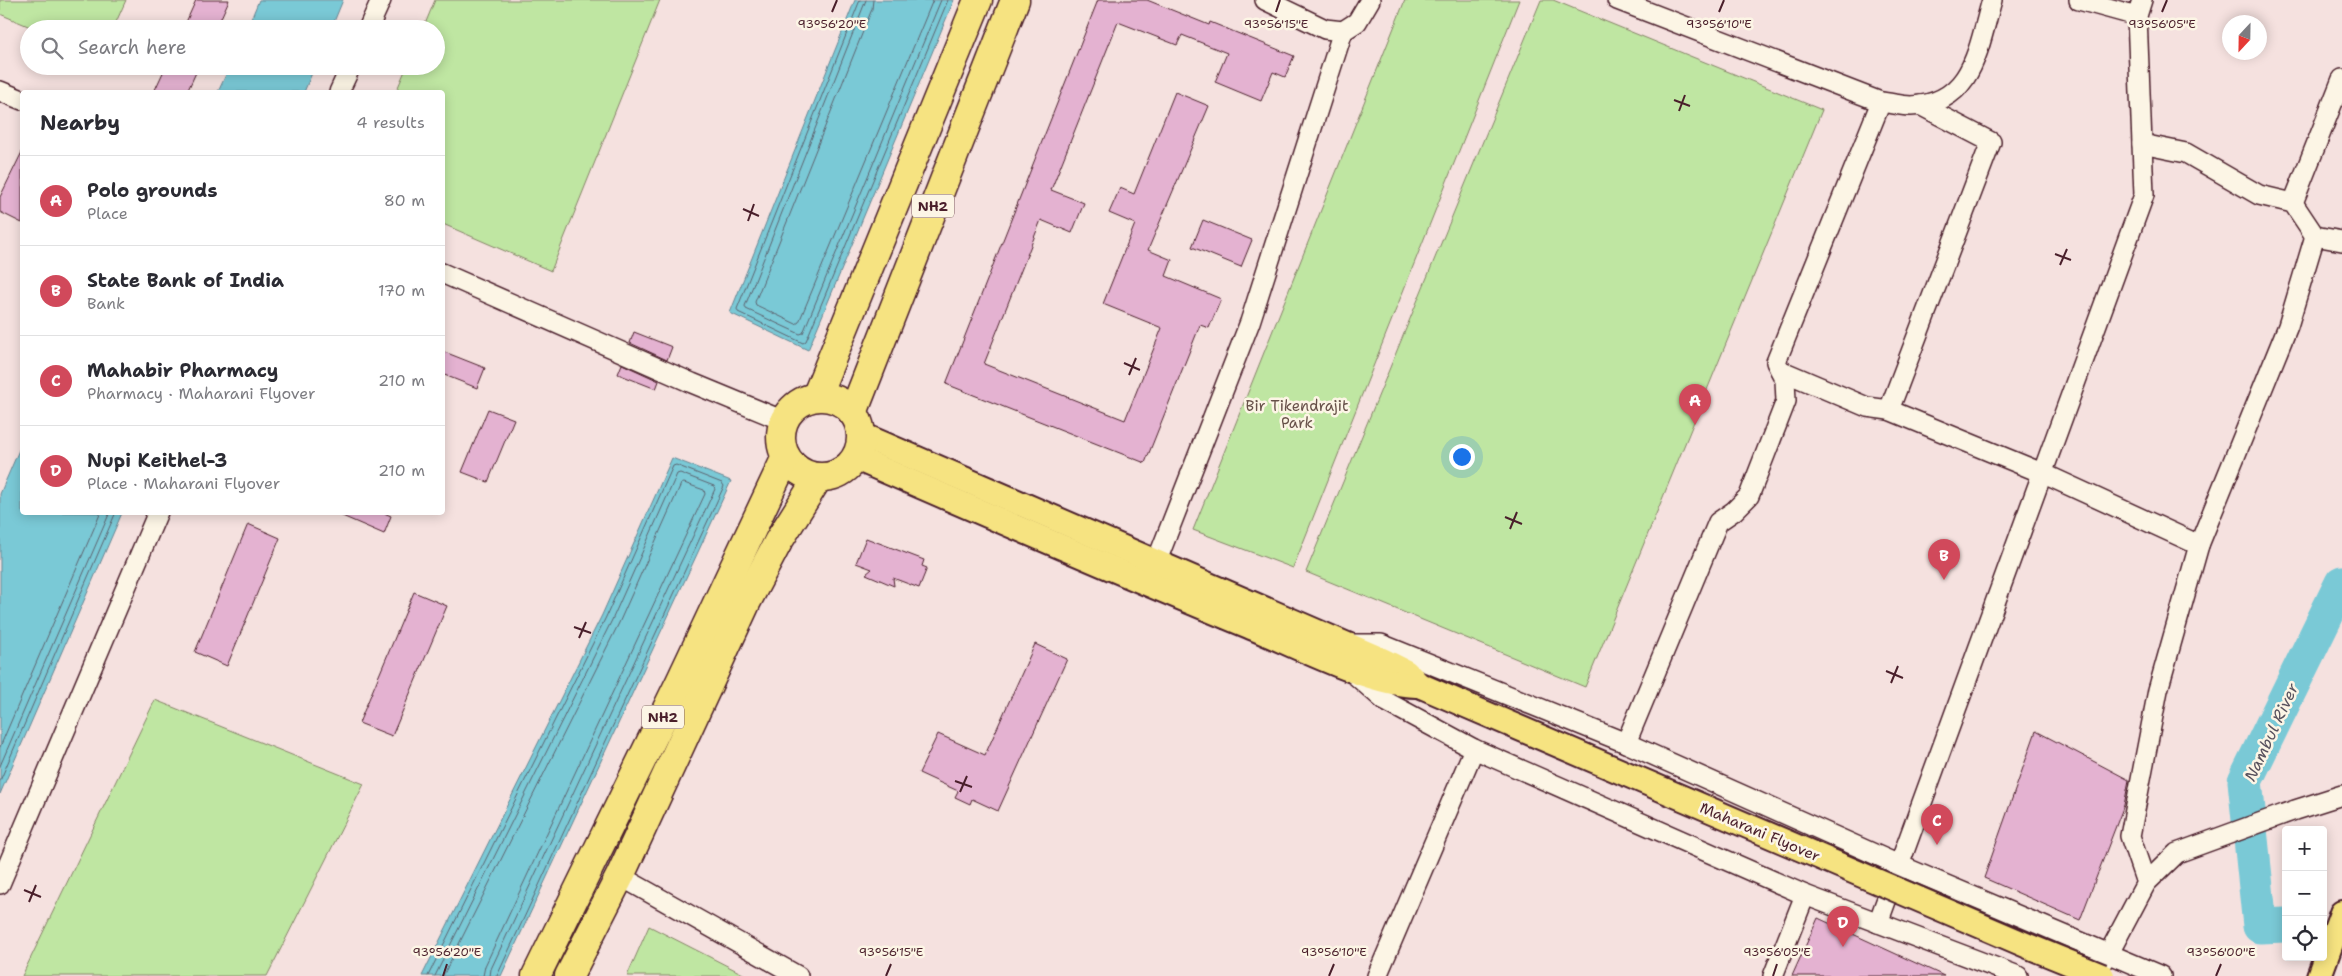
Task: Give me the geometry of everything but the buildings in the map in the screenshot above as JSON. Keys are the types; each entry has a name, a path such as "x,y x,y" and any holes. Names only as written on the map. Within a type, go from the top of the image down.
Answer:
{"highway":[{"name":"NH2","path":"816,398 978,0"},
{"name":"NH2","path":"569,976 620,876 747,601 778,542 818,478 840,474 849,467 857,435 1015,0"},
{"path":"818,478 805,474 794,467 786,457 781,433 784,420 792,409 803,401 816,398 830,398 843,403 857,435"},
{"name":"NH2","path":"536,976 679,684 786,457"}],"main road":[{"path":"857,435 1156,563 1345,655"},
{"path":"857,435 1018,529 1345,655"},
{"path":"1018,529 1028,507"},
{"name":"Maharani Flyover","path":"1345,655 1408,680 2102,976"},
{"path":"2319,976 2341,917"}],"street":[{"path":"372,20 381,0"},
{"path":"1265,0 1325,28 1343,31"},
{"path":"1156,563 1250,322 1343,31 1357,22 1370,0"},
{"path":"1617,0 1881,102 1911,106 1941,101 1964,82 1973,63 1992,0"},
{"path":"1878,923 2144,195 2140,8 2079,0"},
{"path":"340,90 347,75"},
{"path":"2293,204 2342,79"},
{"path":"0,91 20,99"},
{"path":"1626,743 1718,522 1734,512 1749,496 1786,401 1784,380 1776,362 1881,102"},
{"path":"1889,410 1991,142 1920,105"},
{"path":"2142,144 2186,154 2259,195 2293,204 2316,236 2342,241"},
{"path":"2146,883 2130,836 2158,690 2199,545 2288,326 2316,236"},
{"path":"445,274 692,383 784,420"},
{"path":"1780,370 1867,407 1889,410 2042,473 2199,545"},
{"path":"0,884 157,515"},
{"path":"2018,976 1992,971 1878,923 1805,895 1474,749 1385,701 1345,655 1382,644 1626,743 1899,865 2161,976"},
{"path":"1377,976 1474,749"},
{"path":"2092,976 2109,953 2146,883 2177,853 2294,810 2342,795"},
{"path":"620,876 798,976"},
{"path":"1773,976 1805,895"}],"green space":[{"path":"0,0 126,0 117,20 20,20 20,23 0,14"},
{"path":"435,0 660,0 551,271 445,225 445,90 397,90 403,75 445,75 445,20 427,20"},
{"name":"Bir Tikendrajit Park","path":"1405,0 1519,0 1293,568 1193,530"},
{"path":"1541,0 1553,0 1822,110 1585,687 1306,572"},
{"path":"155,700 364,784 267,976 22,976"},
{"path":"649,926 747,976 627,976"}],"water":[{"path":"259,0 343,0 335,20 251,20"},
{"path":"855,0 954,0 808,350 730,313"},
{"path":"226,75 311,75 305,90 219,90"},
{"path":"20,448 20,515 121,515 0,794 0,494"},
{"path":"672,458 731,481 501,976 422,976 602,615"}],"waterway":[{"name":"Nambul River","path":"2282,925 2260,926 2245,781 2342,583"}],"place":[{"name":"Polo grounds","path":"1695,425"},
{"name":"State Bank of India","path":"1944,580"},
{"name":"Mahabir Pharmacy","path":"1937,845"},
{"name":"Nupi Keithel-3","path":"1843,947"}]}
